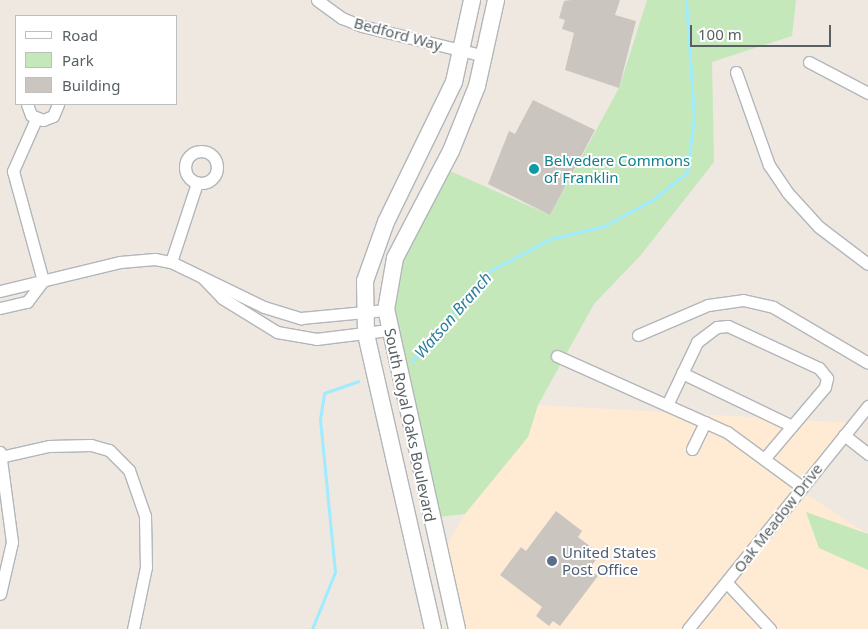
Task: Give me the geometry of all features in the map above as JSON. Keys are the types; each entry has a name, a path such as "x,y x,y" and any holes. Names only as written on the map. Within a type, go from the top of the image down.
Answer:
{"main road":[{"name":"South Royal Oaks Boulevard","path":"433,629 366,333 364,312 374,250 441,114 463,51 472,0"},
{"name":"South Royal Oaks Boulevard","path":"456,629 388,330 386,310 395,258 464,123 486,56 496,0"}],"street":[{"name":"Bedford Way","path":"317,0 342,18 362,26 486,56"},
{"path":"809,62 868,92"},
{"path":"736,72 770,165 787,192 819,227 868,264"},
{"path":"28,105 36,118"},
{"path":"36,118 53,116 58,105"},
{"path":"36,118 14,171 43,281"},
{"path":"172,262 197,183"},
{"path":"0,291 138,259 172,262 282,314 301,318 386,310"},
{"path":"198,273 222,298 276,332 316,339 388,330"},
{"path":"0,308 27,302 43,281"},
{"path":"638,335 708,305 743,300 773,307 868,363"},
{"path":"667,405 704,333 723,326 819,368 826,378 825,387 764,460"},
{"path":"558,356 705,422 764,460 802,488"},
{"path":"682,373 792,426"},
{"name":"Oak Meadow Drive","path":"688,629 868,406"},
{"path":"692,449 705,422"},
{"path":"844,435 868,454"},
{"path":"0,594 12,542 0,455 49,446 91,445 109,450 128,470 145,524 146,567 133,629"},
{"path":"727,583 770,629"}],"shaded area":[{"path":"538,405 855,423 801,491 868,534 868,629 457,629 440,558 465,514 528,437"}],"green space":[{"path":"647,0 796,0 792,36 712,62 714,162 640,256 594,304 538,405 528,437 465,514 430,518 389,283 435,180 450,171 550,215 619,88"},
{"path":"806,512 868,534 868,570 819,548"}],"building":[{"path":"620,0 615,15 636,21 619,88 565,70 574,33 562,29 565,20 559,18 564,1"},
{"name":"Belvedere Commons of Franklin","path":"533,100 595,130 550,215 488,184 509,131 515,134"},
{"name":"United States Post Office","path":"556,511 582,531 578,537 600,554 589,569 598,576 560,626 553,621 549,626 536,616 542,607 500,575 521,547 526,551"}],"waterway":[{"name":"Watson Branch","path":"412,361 488,272 550,239 604,226 654,199 687,172 694,117 686,0"},
{"name":"Watson Branch","path":"312,629 335,572 320,419 324,393 358,381"}],"place":[{"name":"Belvedere Commons of Franklin","path":"534,169"},
{"name":"United States Post Office","path":"552,561"}]}
